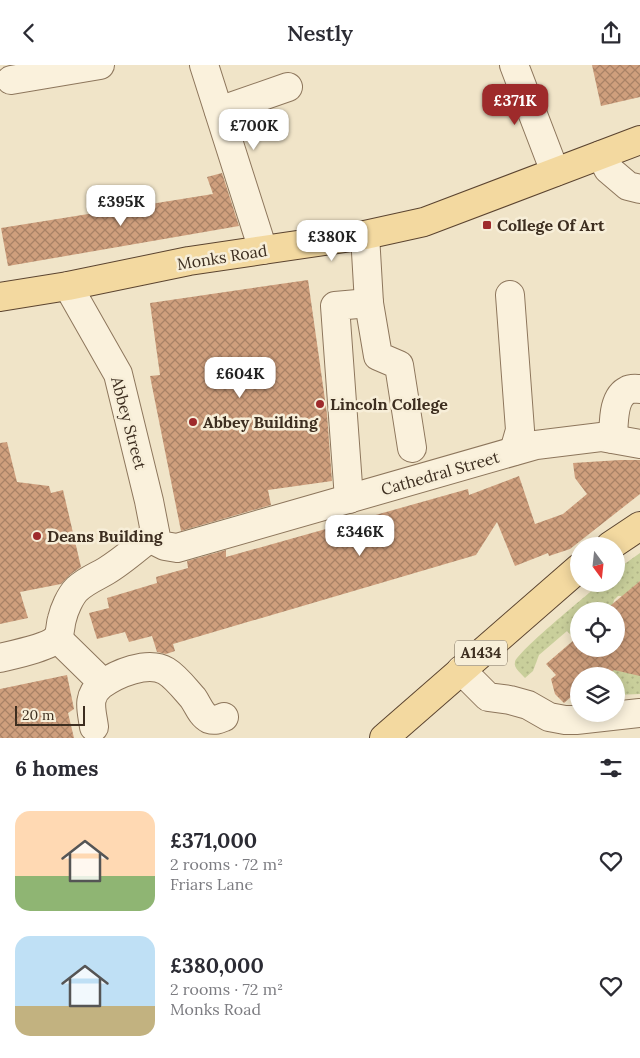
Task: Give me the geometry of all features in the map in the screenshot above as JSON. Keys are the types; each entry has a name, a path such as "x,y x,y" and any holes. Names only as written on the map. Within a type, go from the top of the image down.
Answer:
{"main road":[{"name":"Monks Road","path":"0,297 68,286 189,261 365,235 424,222 640,140"},
{"path":"624,537 640,526"},
{"name":"A1434","path":"384,738 570,576"}],"street":[{"path":"11,80 100,65"},
{"path":"204,65 263,250"},
{"path":"514,65 555,173"},
{"path":"219,111 288,87"},
{"path":"601,155 608,169 628,186 640,189"},
{"path":"365,235 369,303 378,355 398,365 412,448"},
{"name":"Abbey Street","path":"68,286 118,374 149,501 156,538"},
{"path":"510,295 520,430 514,451"},
{"path":"349,499 335,307 369,303"},
{"path":"613,439 614,410 620,397 628,390 640,389"},
{"name":"Cathedral Street","path":"156,538 165,546 177,548 536,445 601,437 640,444"},
{"path":"0,659 50,644 57,638 60,632 62,617 76,591 88,580 106,571 156,538"},
{"path":"57,638 103,683"},
{"path":"94,727 91,700 96,689 103,683 129,671 150,667 157,667 174,678 208,718 218,720 224,717"},
{"path":"461,670 488,697 528,705 550,717 576,720 640,713"}],"green space":[{"path":"640,553 640,581 623,596 618,596 614,602 579,602 589,593 625,593 625,564"},
{"path":"570,609 570,634 567,631 539,655 533,671 525,678 518,671 515,662 527,647"},
{"path":"590,657 618,657 640,663 640,694 625,695 625,667 602,667"}],"building":[{"path":"592,65 640,65 640,97 601,106"},
{"path":"222,173 239,226 8,266 1,228 213,194 207,177"},
{"path":"308,280 327,414 332,481 268,490 271,505 181,531 150,376 160,375 150,303"},
{"name":"Deans Building","path":"7,442 17,482 49,486 51,493 63,490 81,567 61,584 20,592 28,618 0,624 0,443"},
{"path":"640,460 640,494 585,537 570,537 570,549 549,556 548,553 515,566 497,522 476,555 173,644 175,651 166,654 157,652 152,636 129,642 125,632 97,639 89,613 109,608 107,598 157,583 156,577 188,568 187,561 226,550 226,557 468,489 469,495 519,476 535,524 563,514 587,494 575,478 573,463"},
{"path":"640,581 640,676 625,673 625,667 570,667 570,698 564,703 555,694 551,679 556,675 546,664 570,643 570,657 625,657 625,602 615,602"},
{"path":"67,675 74,709 68,713 74,738 0,738 0,689"}],"place":[{"name":"College Of Art","path":"487,225"},
{"name":"Lincoln College","path":"320,404"},
{"name":"Abbey Building","path":"193,422"},
{"name":"Deans Building","path":"37,536"}]}
